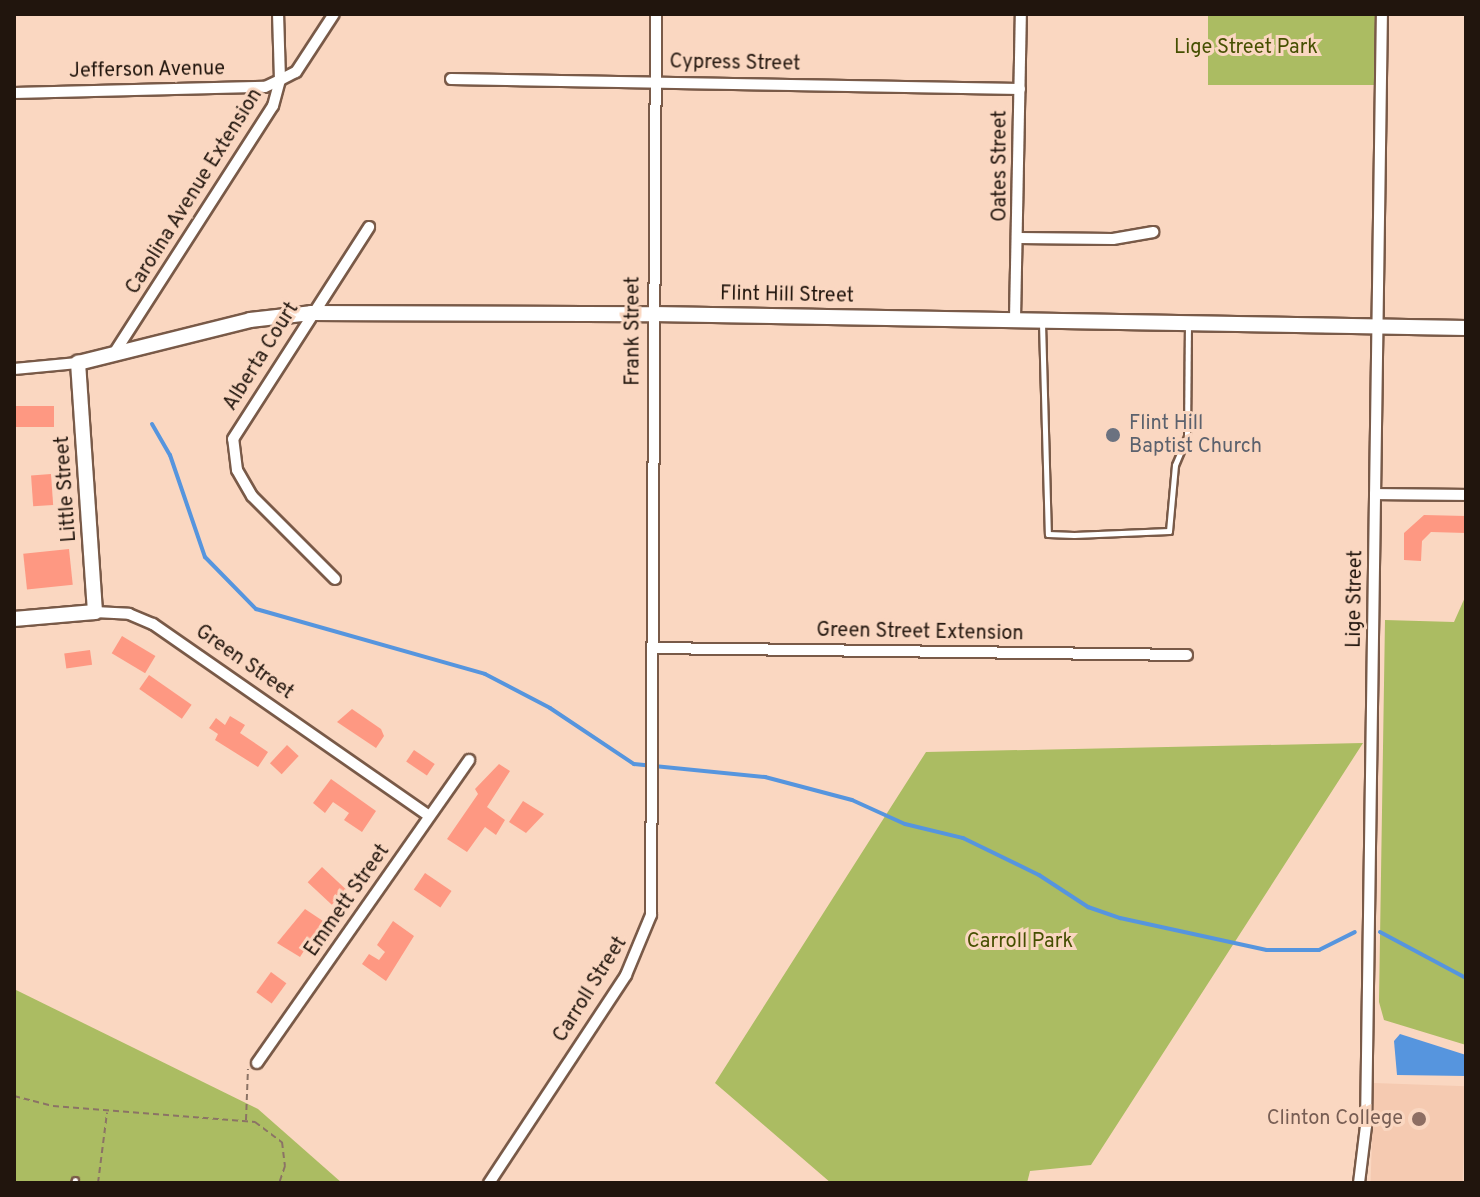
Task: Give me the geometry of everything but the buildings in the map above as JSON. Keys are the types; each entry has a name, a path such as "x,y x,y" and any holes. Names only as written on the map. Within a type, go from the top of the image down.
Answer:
{"street":[{"path":"278,14 280,80"},
{"name":"Carolina Avenue Extension","path":"113,355 273,106 280,80 296,72 334,14"},
{"name":"Frank Street","path":"652,648 656,14"},
{"name":"Oates Street","path":"1015,319 1019,238 1021,14"},
{"name":"Lige Street","path":"1359,1183 1366,1126 1382,14"},
{"name":"Cypress Street","path":"451,79 506,84 654,80 821,84 870,90 1020,89"},
{"name":"Jefferson Avenue","path":"14,93 265,87 280,80"},
{"name":"Alberta Court","path":"335,579 265,513 244,484 233,457 237,429 369,227"},
{"path":"1019,238 1113,239 1153,232"},
{"name":"Flint Hill Street","path":"78,363 250,320 311,313 1042,319 1466,328"},
{"path":"14,369 78,363"},
{"name":"Little Street","path":"78,363 95,612"},
{"path":"1375,494 1466,495"},
{"name":"Green Street","path":"14,619 95,612 129,614 153,624 429,816"},
{"name":"Green Street Extension","path":"652,648 1187,655"},
{"name":"Carroll Street","path":"489,1183 626,975 646,934 651,915 652,648"},
{"name":"Emmett Street","path":"254,1062 469,760"}],"lane":[{"path":"1042,319 1048,534 1169,531 1175,465 1187,437 1188,322"}],"path":[{"path":"246,1120 254,1062"},
{"path":"14,1096 108,1110 246,1120 263,1126 282,1142 285,1166 279,1183"},
{"path":"98,1183 108,1110"}],"shaded area":[{"name":"Clinton College","path":"1374,1083 1466,1086 1463,1183 1371,1183"}],"green space":[{"name":"Lige Street Park","path":"1208,14 1376,14 1376,85 1208,85"},
{"path":"1466,595 1466,1045 1384,1020 1379,1002 1385,620 1454,622"},
{"name":"Carroll Park","path":"1363,743 1091,1165 1030,1171 1027,1183 831,1183 715,1083 926,752"},
{"path":"14,989 258,1109 342,1183 14,1183"}],"water":[{"path":"1400,1034 1466,1055 1466,1076 1397,1075 1394,1041"}],"waterway":[{"path":"152,424 170,455 205,557 256,609 485,674 550,708 634,764 765,777 852,800 905,824 963,838 1039,875 1088,907 1120,918 1267,950 1319,950 1355,932"},
{"path":"1380,932 1466,978"}],"place":[{"name":"Flint Hill Baptist Church","path":"1113,435"},
{"name":"Clinton College","path":"1419,1119"}]}
